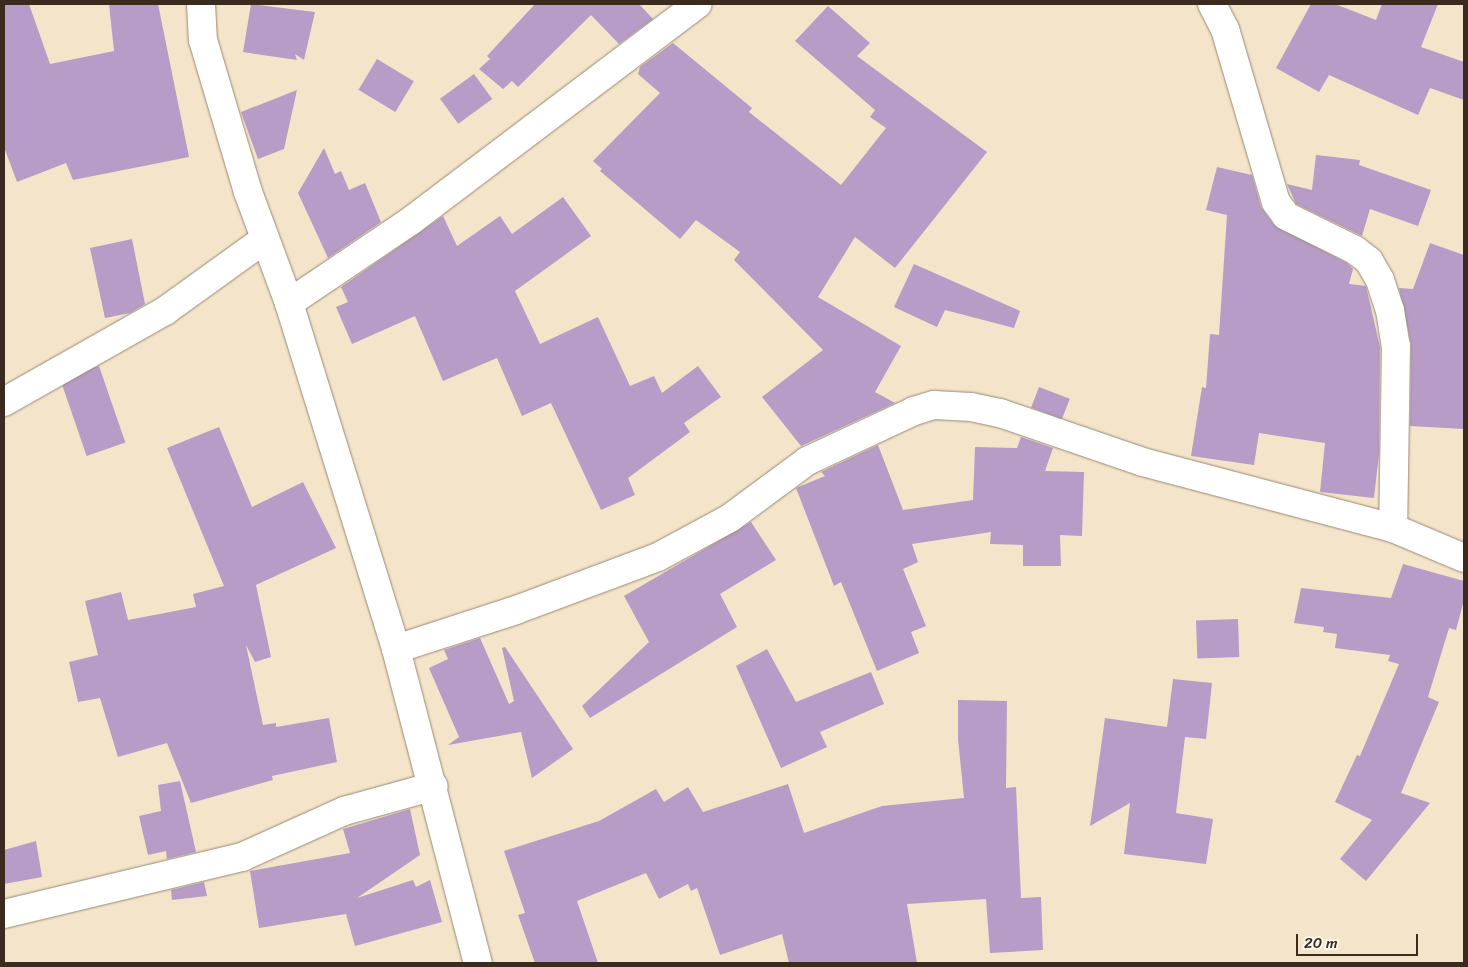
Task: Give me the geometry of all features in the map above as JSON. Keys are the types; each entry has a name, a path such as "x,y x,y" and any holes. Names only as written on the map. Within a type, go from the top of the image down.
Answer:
{"street":[{"path":"201,4 202,40 265,239 289,303 396,649 434,786 478,963"},
{"path":"289,303 412,220 698,4"},
{"path":"1212,4 1225,29 1276,202 1286,216 1355,250 1369,261 1380,280 1390,310 1396,346 1393,528"},
{"path":"4,402 165,311 265,239"},
{"path":"396,649 516,610 658,557 730,518 807,461 914,411 934,405 971,407 1000,413 1143,462 1393,528 1464,558"},
{"path":"4,914 242,857 344,811 434,786"}],"building":[{"path":"4,4 29,4 50,64 114,51 109,4 158,4 189,157 73,180 66,163 17,182 4,147"},
{"path":"251,4 315,12 304,60 295,54 297,60 243,52"},
{"path":"535,4 639,4 653,19 619,44 591,15 518,87 512,81 503,89 479,69 490,59 487,56"},
{"path":"1311,4 1335,4 1376,20 1382,4 1438,4 1421,47 1464,62 1464,100 1430,88 1418,115 1329,75 1319,92 1276,68"},
{"path":"828,6 870,43 857,56 987,152 895,268 855,237 818,297 901,346 875,392 895,403 801,446 762,397 823,350 734,260 740,252 696,220 680,239 600,171 602,169 593,161 660,93 638,74 640,67 673,43 752,108 749,112 841,185 886,128 870,117 875,110 795,41"},
{"path":"377,59 414,81 395,112 358,90"},
{"path":"474,74 492,99 458,124 440,99"},
{"path":"297,90 284,149 258,159 241,112"},
{"path":"324,148 335,174 341,171 349,190 365,183 381,222 328,258 298,193"},
{"path":"1316,155 1360,160 1359,165 1431,190 1418,226 1370,209 1362,236 1296,204 1287,184 1312,190"},
{"path":"1217,167 1252,175 1261,207 1274,225 1347,263 1353,269 1349,284 1366,286 1380,347 1379,454 1374,498 1320,492 1325,443 1259,433 1254,465 1191,456 1202,387 1206,388 1210,334 1219,335 1227,215 1206,210"},
{"path":"563,197 591,236 515,291 540,344 598,317 630,386 654,376 662,393 698,366 721,397 684,423 690,432 628,478 635,495 601,510 551,403 522,416 497,358 443,381 415,316 352,344 336,307 348,302 341,287 443,216 457,246 500,216 512,234"},
{"path":"132,239 145,304 130,313 105,318 90,248"},
{"path":"1430,243 1464,255 1464,429 1410,426 1411,344 1399,288 1413,289"},
{"path":"914,264 1020,311 1014,328 945,310 937,327 894,307"},
{"path":"99,366 125,443 87,456 60,379"},
{"path":"1039,387 1070,399 1062,419 1031,408"},
{"path":"219,427 252,507 303,482 336,548 256,585 271,657 255,662 246,645 263,725 276,723 276,727 329,718 337,762 272,776 273,780 191,803 167,743 118,757 100,698 78,702 69,662 98,655 85,601 121,592 128,620 196,607 193,594 224,586 167,448"},
{"path":"1021,437 1053,448 1045,471 1084,472 1082,536 1060,535 1061,566 1023,566 1023,545 990,544 991,532 912,544 918,562 903,569 926,626 911,632 919,653 877,671 841,582 834,586 796,488 825,476 821,472 878,445 903,510 973,500 975,447 1017,448"},
{"path":"751,522 776,560 720,594 737,627 590,718 582,706 649,642 624,596"},
{"path":"1403,564 1464,581 1464,600 1456,630 1449,628 1428,697 1439,702 1401,793 1430,803 1366,881 1340,859 1372,820 1335,802 1357,755 1360,756 1399,664 1388,661 1390,655 1335,648 1337,634 1323,632 1324,627 1294,623 1301,588 1391,598"},
{"path":"1238,619 1239,657 1197,658 1196,620"},
{"path":"480,638 509,704 514,701 502,648 505,647 573,749 532,778 521,732 448,745 459,737 429,668 448,659 444,650"},
{"path":"767,649 796,702 871,672 884,704 820,732 827,747 781,768 736,666"},
{"path":"1173,679 1212,683 1206,739 1185,737 1176,813 1213,819 1206,864 1124,854 1130,803 1090,826 1105,718 1167,727"},
{"path":"958,700 1007,701 1006,788 1016,787 1021,898 1041,897 1043,950 990,953 986,899 907,904 917,963 789,963 782,934 720,955 697,888 691,891 688,884 659,899 646,873 577,901 598,963 535,963 518,915 525,913 504,851 599,821 656,789 664,802 688,787 703,812 788,784 804,833 882,806 964,798 958,739"},
{"path":"180,781 196,852 167,859 166,851 148,855 139,816 161,811 158,785"},
{"path":"410,809 420,855 357,898 413,880 416,887 430,880 442,922 355,946 346,914 259,928 250,871 350,853 343,829"},
{"path":"36,841 42,877 4,884 4,850"},
{"path":"204,882 207,896 172,900 171,890"}]}
